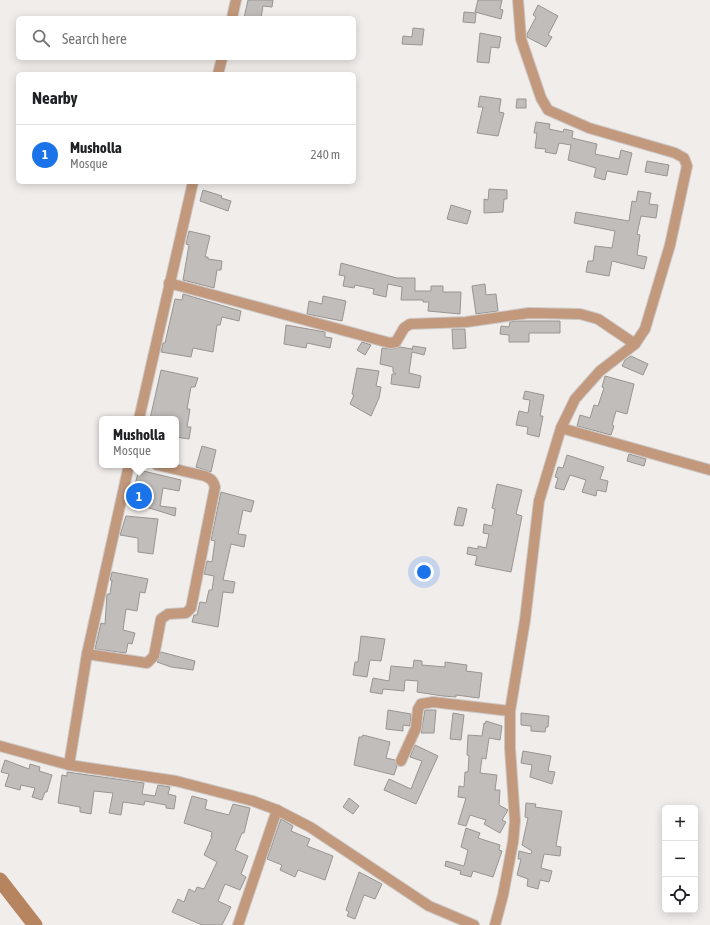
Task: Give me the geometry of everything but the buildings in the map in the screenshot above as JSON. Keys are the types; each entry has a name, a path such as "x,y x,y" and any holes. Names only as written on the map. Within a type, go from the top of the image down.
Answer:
{"street":[{"path":"232,16 236,0"},
{"path":"495,925 503,895 513,842 515,821 510,748 510,711 525,620 540,501 561,428 575,399 600,371 636,344 645,329 658,289 683,186 687,162 684,158 675,153 589,128 548,110 541,98 521,39 518,0"},
{"path":"218,72 222,60"},
{"path":"140,416 193,184"},
{"path":"169,283 390,343 396,342 404,328 410,324 466,322 530,313 562,313 586,315 598,319 636,344"},
{"path":"561,428 710,470"},
{"path":"69,765 87,654 128,468"},
{"path":"87,654 147,663 154,656 160,619 168,614 186,614 191,608 215,487 214,482 205,476 170,468"},
{"path":"401,761 416,728 418,709 421,704 433,702 510,711"},
{"path":"0,746 69,765 176,781 254,801 277,810 310,827 429,906 474,925"},
{"path":"238,925 277,810"}],"waterway":[{"path":"0,880 35,925"}],"place":[{"name":"Musholla","path":"139,496"}]}
